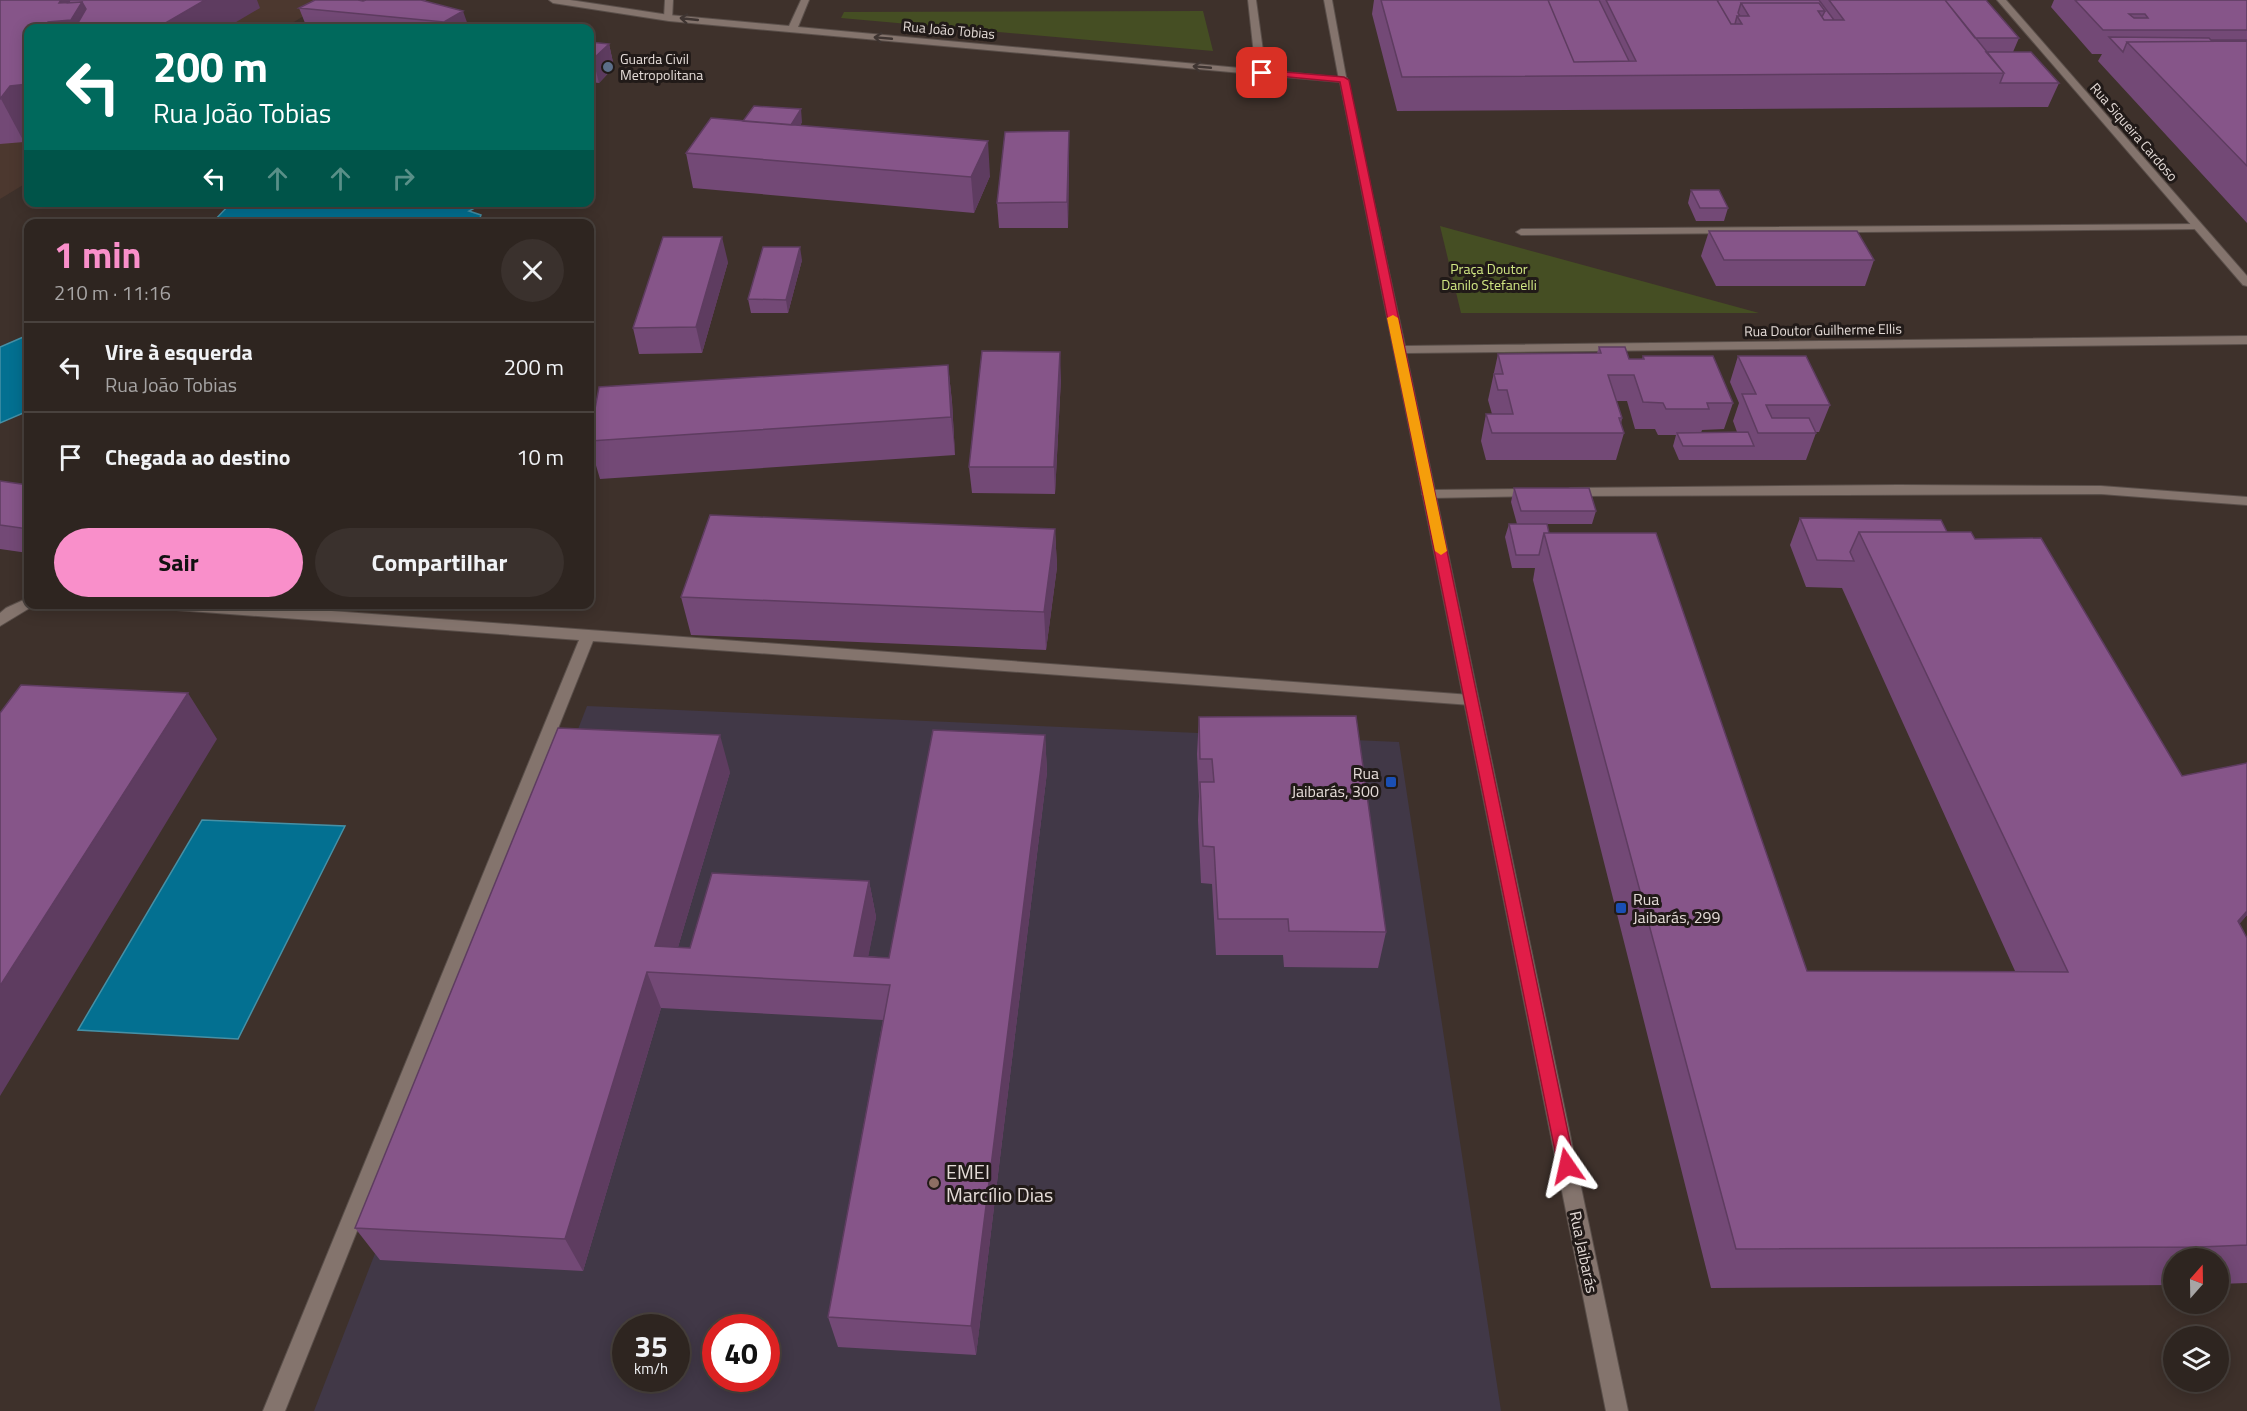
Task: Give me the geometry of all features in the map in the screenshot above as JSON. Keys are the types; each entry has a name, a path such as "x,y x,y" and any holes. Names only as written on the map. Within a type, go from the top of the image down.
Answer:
{"street":[{"name":"Rua João Tobias","path":"553,0 587,3 669,18 1344,80"},
{"path":"669,0 669,18"},
{"path":"792,30 805,0"},
{"path":"1252,0 1262,73"},
{"name":"Rua Jaibarás","path":"1328,0 1617,1411"},
{"name":"Rua Siqueira Cardoso","path":"2001,0 2247,283"},
{"path":"1521,232 2198,226"},
{"name":"Rua Doutor Guilherme Ellis","path":"1399,350 2247,340"},
{"path":"1429,494 1898,489 2090,490 2247,501"},
{"path":"0,621 11,611 24,605"},
{"path":"229,609 1471,700"},
{"path":"274,1411 588,636"}],"shaded area":[{"path":"0,0 330,0 291,24 24,24 24,184 0,199"},
{"name":"EMEI Marcílio Dias","path":"587,706 1399,742 1501,1411 314,1411"}],"green space":[{"path":"1203,11 1213,51 841,18 844,12"},
{"name":"Praça Doutor Danilo Stefanelli","path":"1440,226 1759,313 1461,313"}],"water":[{"path":"227,207 476,207 469,211 481,215 480,219 216,219"},
{"path":"24,337 24,413 0,423 0,347"},
{"path":"202,820 345,826 238,1039 78,1030"}],"building":[{"path":"0,0 82,2 71,20 47,24 24,24 24,84 10,86 0,99"},
{"path":"70,0 205,0 164,24 77,24 86,9 82,2 68,3"},
{"path":"315,0 421,0 463,11 444,22 299,8"},
{"path":"1381,0 1548,0 1574,62 1636,61 1606,0 1717,0 1731,24 1742,24 1737,16 1749,16 1741,3 1819,3 1825,11 1818,11 1824,20 1844,20 1829,0 1945,0 2004,73 1402,77"},
{"path":"1548,0 1599,0 1629,61 1574,62"},
{"path":"1717,0 1819,0 1834,20 1824,20 1822,17 1825,11 1819,3 1741,3 1738,13 1740,16 1737,16 1735,24 1731,24"},
{"path":"1945,0 1986,0 2019,38 1975,38"},
{"path":"2075,0 2247,0 2247,30 2103,30","holes":["2129,14 2145,14 2148,18 2134,18"]},
{"path":"2109,37 2209,38 2211,40 2247,41 2127,42 2123,52"},
{"path":"2247,41 2247,166 2127,42"},
{"path":"594,42 609,44 594,58"},
{"path":"1986,52 2031,52 2059,83 2000,83 2004,73"},
{"path":"754,106 801,109 791,125 743,121"},
{"path":"711,118 988,141 971,177 686,153"},
{"path":"1069,131 1067,202 997,203 1005,132"},
{"path":"1691,190 1719,190 1728,208 1700,208"},
{"path":"1709,231 1857,231 1874,260 1724,260"},
{"path":"663,237 722,237 696,327 633,328"},
{"path":"763,247 800,247 786,300 748,299"},
{"path":"1599,347 1625,347 1629,359 1644,359 1643,356 1713,356 1733,403 1707,403 1709,409 1666,409 1663,403 1643,402 1634,375 1608,375 1622,418 1619,418 1624,433 1492,433 1486,414 1513,414 1507,390 1498,390 1494,374 1503,374 1498,354 1601,353"},
{"path":"982,351 1060,352 1054,467 969,467"},
{"path":"1738,356 1806,356 1830,405 1766,405 1772,418 1809,418 1816,433 1758,433 1742,394 1756,394"},
{"path":"948,365 951,417 594,441 594,414 599,387"},
{"path":"1748,432 1754,446 1683,446 1677,433"},
{"path":"0,481 24,484 24,528 0,525"},
{"path":"1514,488 1589,488 1596,511 1521,511"},
{"path":"710,515 1055,529 1044,612 681,597"},
{"path":"1800,518 1941,520 1947,532 1859,532 1850,552 1854,561 1817,560"},
{"path":"1509,524 1547,524 1549,533 1544,533 1539,555 1516,555"},
{"path":"1859,532 1971,532 1975,539 2041,538 2182,776 2247,763 2247,911 2238,921 2247,938 2247,1245 1736,1249 1544,533 1656,533 1807,971 2068,972"},
{"path":"21,685 188,693 0,986 0,713"},
{"path":"1356,716 1386,932 1289,931 1288,919 1218,919 1214,847 1203,846 1200,782 1214,782 1212,759 1200,759 1199,717"},
{"path":"558,728 720,735 655,946 690,948 712,873 869,881 854,956 889,958 933,730 1045,735 971,1326 828,1317 890,985 647,972 565,1239 355,1228"}],"slow traffic":[{"path":"1393,318 1441,551"}],"place":[{"name":"Guarda Civil Metropolitana","path":"608,67"},
{"name":"Rua Jaibarás, 300","path":"1391,782"},
{"name":"Rua Jaibarás, 299","path":"1621,908"},
{"name":"EMEI Marcílio Dias","path":"934,1183"}],"route":[{"path":"1262,73 1344,80 1567,1166"}]}
